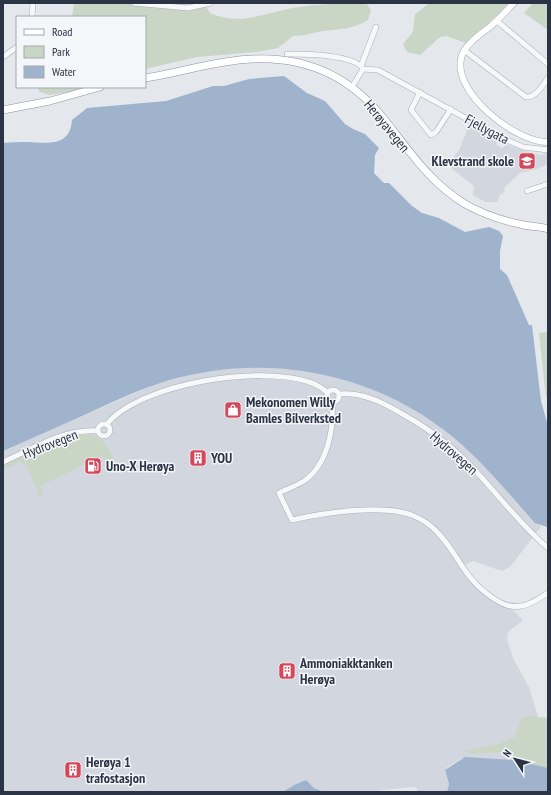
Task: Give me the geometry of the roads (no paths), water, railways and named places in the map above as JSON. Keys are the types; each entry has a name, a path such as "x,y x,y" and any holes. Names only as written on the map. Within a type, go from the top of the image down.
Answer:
{"highway":[{"name":"Herøyavegen","path":"146,78 225,62 266,59 307,64 330,74 352,87 378,110 422,168 450,194 472,208 494,217 519,224 547,228"},
{"path":"3,110 50,101 96,88"}],"main road":[{"path":"514,3 497,21 464,50 461,60 461,72 467,87 478,101 498,119 516,133 536,142 548,142"}],"street":[{"path":"32,16 33,3"},
{"path":"134,3 164,4 188,8 211,3"},
{"path":"497,21 548,64"},
{"path":"352,87 362,67 376,27"},
{"path":"3,57 16,48"},
{"path":"464,50 526,96 531,97 535,94 548,78"},
{"name":"Fjellygata","path":"287,54 326,56 351,61 362,67 378,70 502,138 523,147 548,150"},
{"name":"Fjellygata","path":"420,92 411,110 431,135 436,132 451,110"},
{"path":"527,191 548,184"},
{"path":"107,424 110,430 108,434 103,436 98,431 100,425 107,424 120,411 136,402 175,388 215,380 247,376 290,378 318,385 328,393"},
{"path":"328,393 334,390 338,394 337,401 332,402"},
{"path":"328,393 328,399 332,402"},
{"name":"Hydrovegen","path":"338,394 358,394 378,401 407,416 436,435 466,461 548,548"},
{"path":"332,402 328,441 319,464 304,481 279,493 292,520 320,514 384,510 410,514 424,521 438,533 467,575 480,589 500,603 512,607 526,605 548,593"},
{"name":"Hydrovegen","path":"3,462 68,434 83,431 98,431"}],"water":[{"path":"284,76 307,93 325,101 345,124 365,134 379,148 375,155 374,173 384,183 389,183 412,206 422,213 439,218 465,232 489,227 499,231 503,236 500,251 500,269 507,275 529,325 532,325 541,401 548,426 547,527 535,523 476,458 454,438 423,415 390,397 355,383 319,374 282,369 244,368 207,372 170,380 130,394 3,451 3,143 57,142 67,135 72,120 87,108 166,101 213,86 224,86 249,79"},
{"path":"465,757 513,760 548,768 548,792 447,792 449,784 445,770"},
{"path":"306,780 314,788 324,792 283,792 294,785"}],"place":[{"name":"Klevstrand skole","path":"527,161"},
{"name":"Mekonomen Willy Bamles Bilverksted","path":"233,410"},
{"name":"YOU","path":"198,458"},
{"name":"Uno-X Herøya","path":"93,466"},
{"name":"Ammoniakktanken Herøya","path":"287,671"},
{"name":"Herøya 1 trafostasjon","path":"73,770"}]}
